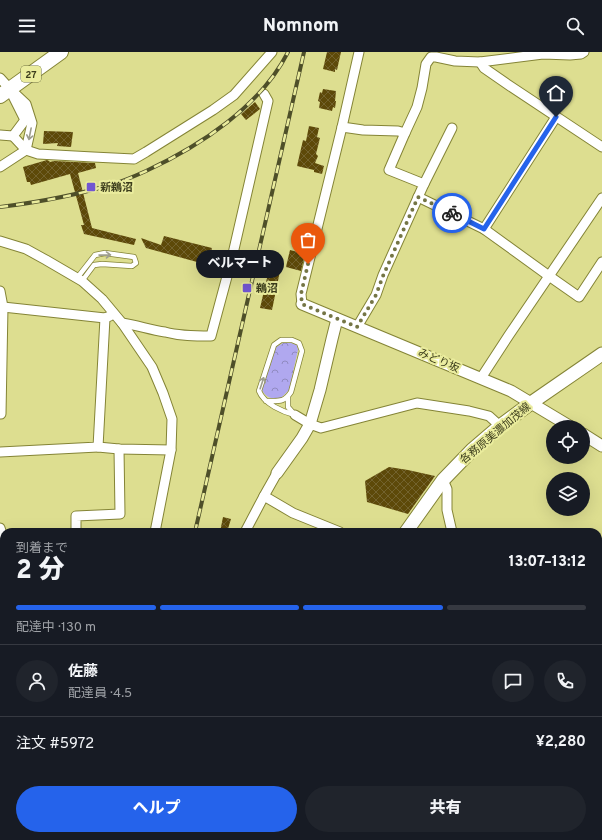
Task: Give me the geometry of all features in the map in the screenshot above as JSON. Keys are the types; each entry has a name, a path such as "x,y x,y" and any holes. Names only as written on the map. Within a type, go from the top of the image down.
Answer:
{"main road":[{"name":"27","path":"5,92 61,52"},
{"name":"各務原美濃加茂線","path":"409,528 443,480 472,450 531,402 602,354"}],"street":[{"path":"0,135 13,136 26,150 38,154 134,159 213,110 234,95 272,52"},
{"path":"302,304 301,294 359,52"},
{"path":"424,184 389,170 417,108 426,64 431,57 436,54 456,56 480,62 543,54 570,55 581,54 584,52"},
{"path":"480,62 484,68 602,147"},
{"path":"0,78 5,92 25,120 13,136"},
{"path":"0,167 26,150 32,123 26,104 5,92"},
{"path":"122,323 133,324 186,336 211,336 232,258 268,101 264,94"},
{"path":"484,229 556,117"},
{"path":"342,127 363,130 398,131 405,133"},
{"path":"357,327 376,295 418,197 452,128"},
{"path":"418,197 484,229 579,297 602,264"},
{"path":"481,378 509,334 602,198"},
{"path":"0,241 26,249 80,280 102,299 122,323 152,367 164,393 172,419 171,450 157,528"},
{"path":"0,291 3,308 0,414"},
{"name":"みどり坂","path":"302,304 511,391 560,420"},
{"path":"3,308 105,318 115,315"},
{"path":"98,447 105,318"},
{"path":"247,528 264,496 310,424 320,390 337,319"},
{"path":"295,415 310,424 321,428 417,403 469,411 489,416 500,426"},
{"path":"590,438 602,446"},
{"path":"0,452 98,447 119,450 171,450"},
{"path":"76,528 76,516 120,514 119,450"},
{"path":"443,480 446,489 447,510 451,528"},
{"path":"264,496 293,513 330,528"}],"lane":[{"path":"106,254 134,257 136,263 132,266 102,264 94,265 80,280 95,255 106,254"},
{"path":"281,340 292,340 299,343 302,351 291,392 288,397 288,408 295,415 284,412 266,401 261,396 260,391 274,345 281,340"},
{"path":"266,401 279,401 288,397"}],"green space":[{"path":"283,343 297,345 298,350 289,390 280,399 272,398 268,397 262,390 276,347"}],"building":[{"path":"327,52 341,52 337,70 335,69 335,72 323,69"},
{"path":"323,89 336,91 335,108 333,107 332,111 319,108 320,102 318,101 320,92 322,93"},
{"path":"255,102 260,109 246,120 241,114"},
{"path":"309,126 319,128 317,137 320,138 316,154 318,156 315,163 324,166 322,174 314,172 314,170 297,166 303,140 306,141"},
{"path":"44,131 73,132 71,147 57,146 58,143 43,144"},
{"path":"47,160 50,162 95,163 96,168 78,173 92,228 136,239 134,245 84,234 81,225 84,225 70,174 31,185 30,182 27,182 23,167"},
{"path":"164,236 212,248 208,265 146,248 141,238 161,245"},
{"path":"290,250 305,254 301,271 286,267"},
{"name":"鵜沼","path":"244,265 270,271 271,269 280,271 272,310 260,308 267,278 242,272"},
{"path":"389,467 435,476 408,514 367,502 365,481"},
{"path":"223,517 231,519 228,528 221,528"}],"railway":[{"path":"0,207 85,192 117,183 166,161 208,137 245,107 262,90 276,72 288,52"},
{"path":"196,528 304,52"}],"way so far":[{"path":"308,264 301,294 302,304 357,327 376,295 418,197 452,213"}],"place":[{"name":"新鵜沼","path":"91,187"},
{"name":"ベルマート","path":"308,264"},
{"name":"鵜沼","path":"247,288"}],"route":[{"path":"452,213 484,229 556,117"}]}
